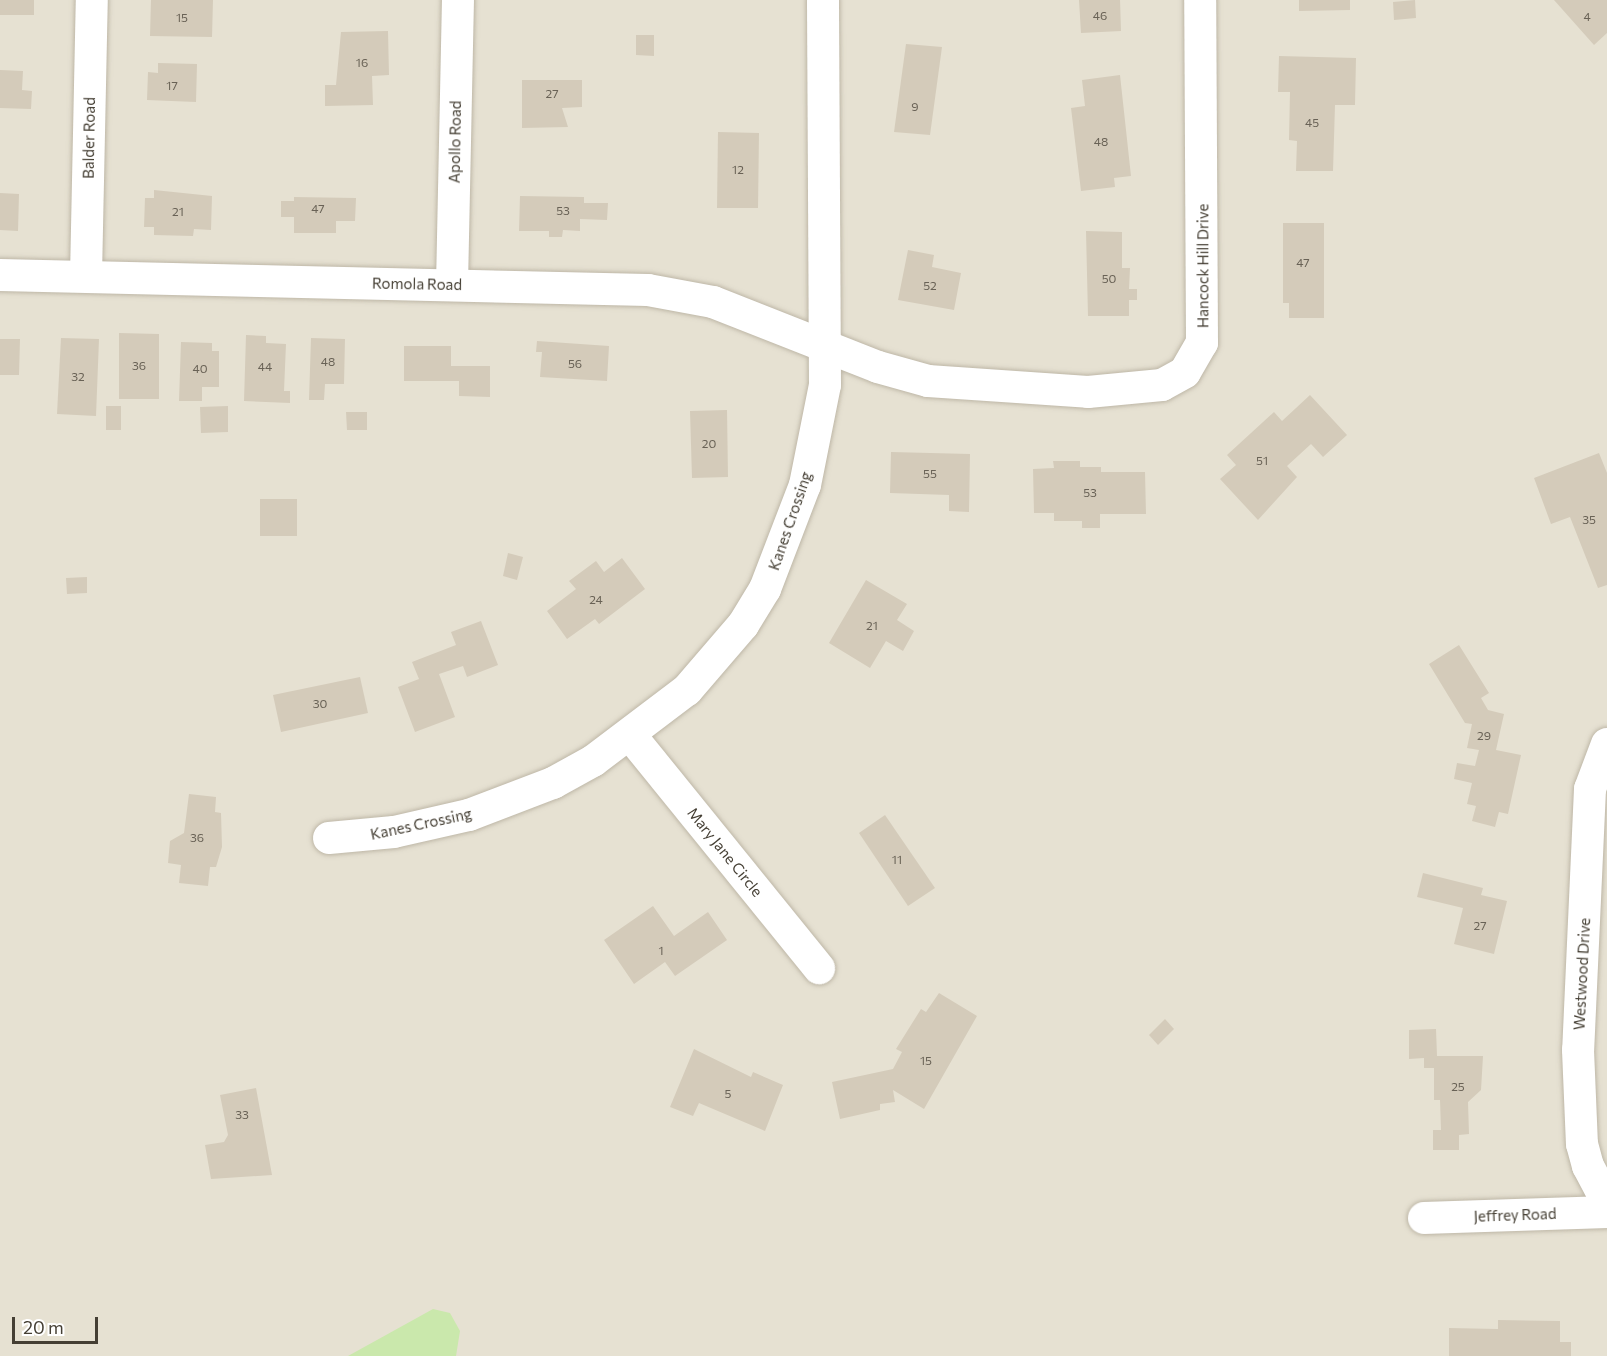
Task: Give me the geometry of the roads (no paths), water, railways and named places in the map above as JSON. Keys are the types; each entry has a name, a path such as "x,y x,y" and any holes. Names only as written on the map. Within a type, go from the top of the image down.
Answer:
{"street":[{"name":"Balder Road","path":"86,276 92,0"},
{"name":"Apollo Road","path":"452,285 458,0"},
{"name":"Kanes Crossing","path":"329,838 419,827 511,801 583,767 630,736 717,659 765,589 805,484 825,386 823,0"},
{"name":"Hancock Hill Drive","path":"825,345 894,373 996,389 1118,391 1162,384 1185,372 1200,352 1204,324 1200,0"},
{"name":"Romola Road","path":"0,275 452,285 687,295 825,345"},
{"name":"Mary Jane Circle","path":"630,736 819,968"},
{"name":"Westwood Drive","path":"1607,744 1590,789 1578,1050 1582,1144 1588,1166 1607,1202"},
{"name":"Jeffrey Road","path":"1424,1218 1607,1212"}]}
